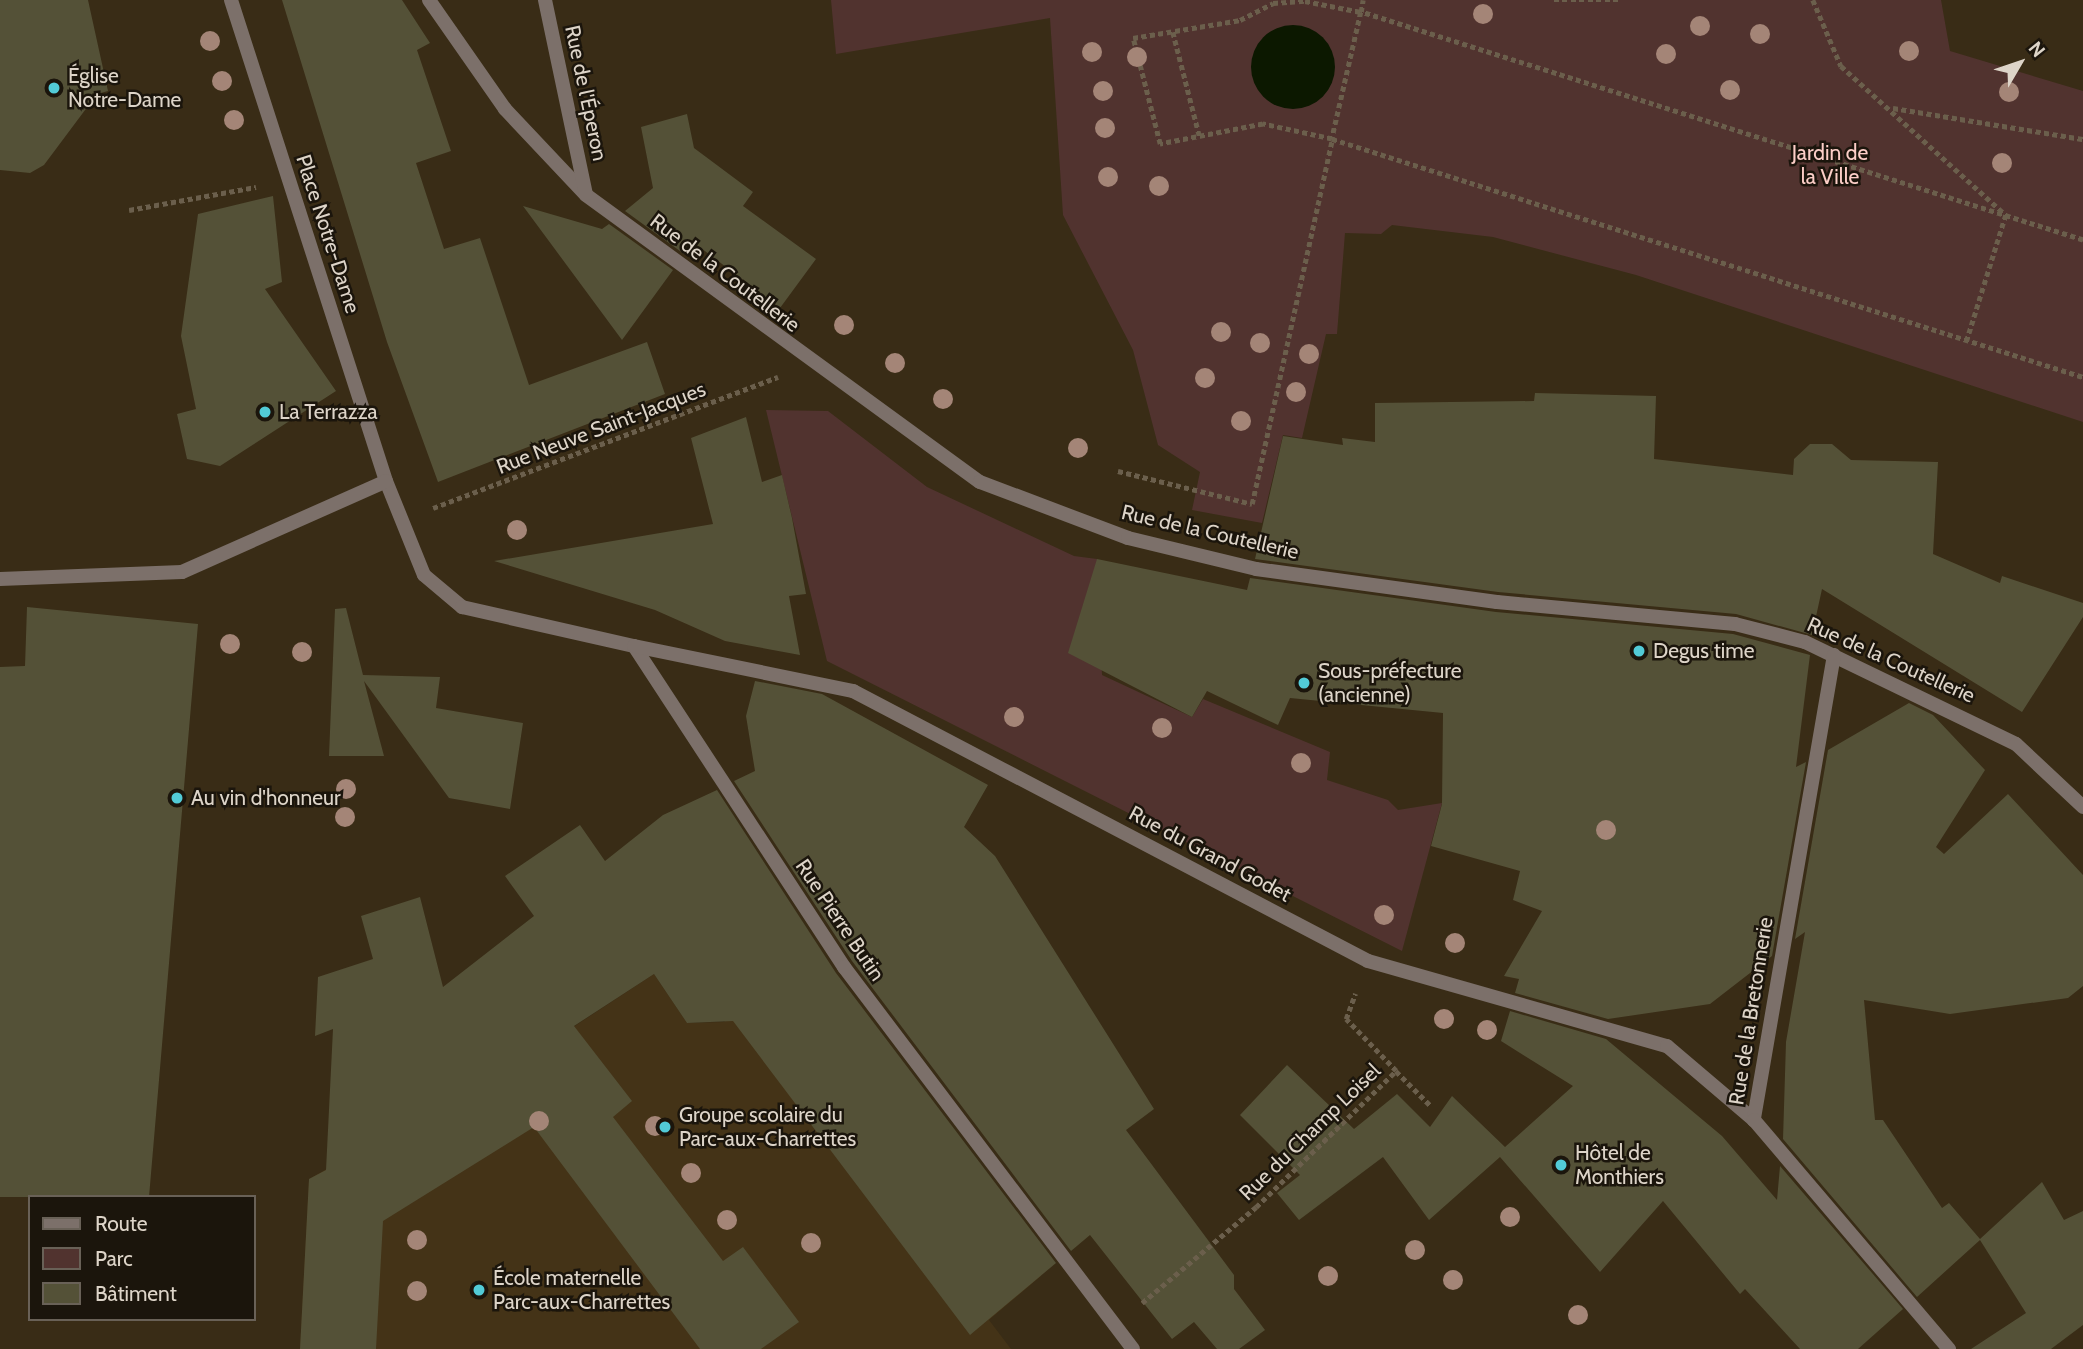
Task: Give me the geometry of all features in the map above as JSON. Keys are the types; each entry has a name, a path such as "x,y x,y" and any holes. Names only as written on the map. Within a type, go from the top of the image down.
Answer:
{"street":[{"name":"Place Notre-Dame","path":"231,0 386,481 424,575 462,607 634,646"},
{"name":"Rue de la Coutellerie","path":"429,0 505,109 586,195 812,365 980,482 1128,538 1256,569 1497,602 1735,624 1834,655 2016,744 2083,807"},
{"name":"Rue de l'Éperon","path":"545,0 586,195"},
{"path":"0,579 183,572 386,481"},
{"name":"Rue du Grand Godet","path":"634,646 853,691 1368,961 1667,1046 1754,1119"},
{"name":"Rue Pierre Butin","path":"634,646 844,967 1133,1349"},
{"name":"Rue de la Bretonnerie","path":"1834,655 1754,1119 1949,1349"}],"path":[{"path":"2083,240 1361,12 1305,0 1271,1 1240,20 1133,38 1160,144 1263,124 1332,139 2083,377"},
{"path":"1118,471 1252,504 1363,0"},
{"path":"1554,0 1619,0"},
{"path":"1813,0 1840,66 1892,108 2006,215"},
{"path":"1174,32 1200,138"},
{"path":"1892,108 2083,139"},
{"path":"129,210 288,181"},
{"path":"1967,340 2006,215"},
{"name":"Rue Neuve Saint-Jacques","path":"401,520 812,365"},
{"name":"Rue du Champ Loisel","path":"1143,1302 1256,1208 1396,1071 1346,1018 1368,961"},
{"path":"1396,1071 1430,1105"}],"shaded area":[{"path":"1285,25 1301,25 1317,32 1328,43 1335,59 1332,83 1323,97 1301,109 1285,109 1269,102 1258,91 1251,75 1251,59 1258,43 1269,32"},
{"name":"Groupe scolaire du Parc-aux-Charrettes","path":"811,971 1041,1276 989,1320 1011,1349 300,1349 309,1179 555,1039 654,974 687,1023 724,1022 782,975"}],"green space":[{"name":"Jardin de la Ville","path":"831,0 1941,0 1950,51 2083,91 2083,422 1636,275 1493,237 1392,225 1381,234 1345,233 1337,334 1326,334 1302,438 1283,435 1262,523 1192,510 1200,472 1158,445 1133,350 1063,215 1050,18 836,54"},
{"path":"766,410 828,411 927,487 1074,556 1097,559 1102,675 1192,717 1203,699 1330,752 1327,780 1388,800 1398,810 1442,803 1402,951 827,661"}],"building":[{"name":"Église Notre-Dame","path":"0,0 88,0 108,91 97,94 44,165 30,173 0,170"},
{"path":"282,0 402,0 430,43 417,50 451,151 416,163 444,249 480,238 529,385 647,342 665,394 438,482 387,342"},
{"path":"687,114 694,148 753,192 743,206 816,259 780,308 693,242 684,254 625,211 653,188 641,127"},
{"path":"273,196 282,282 265,289 336,391 220,466 187,459 177,414 196,409 181,336 198,214"},
{"path":"523,206 602,229 609,224 673,270 622,340"},
{"path":"1535,393 1656,396 1654,459 1793,475 1794,459 1810,444 1832,444 1851,460 1938,462 1933,554 2000,583 2002,576 2083,603 2083,617 2022,712 1822,589 1812,635 1736,614 1498,592 1255,559 1283,436 1343,445 1342,438 1375,442 1375,403 1534,401"},
{"path":"746,417 762,482 782,475 792,518 806,594 789,596 800,655 725,641 655,610 494,561 713,524 691,438"},
{"path":"1097,559 1247,590 1250,578 1496,612 1733,634 1810,655 1796,767 1806,762 1772,956 1710,1004 1608,1019 1515,993 1519,979 1504,976 1542,911 1513,900 1520,871 1431,846 1442,804 1443,713 1290,698 1278,725 1207,691 1192,717 1068,653"},
{"path":"27,607 198,624 149,1195 0,1197 0,667 25,666"},
{"path":"346,608 363,675 440,677 436,708 523,723 510,809 449,798 364,681 384,756 329,756 335,609"},
{"path":"755,681 822,694 988,785 964,827 995,856 1154,1109 1126,1130 1234,1275 1234,1289 1265,1330 1239,1349 1217,1349 1194,1322 1172,1339 1090,1235 1071,1251 852,961 734,781 755,771 746,716"},
{"path":"1909,703 1933,715 1985,770 1936,847 1944,854 2008,794 2083,875 2083,986 2068,998 1950,1014 1864,1000 1875,1120 1883,1120 1942,1208 1949,1203 1980,1239 2042,1182 2064,1220 2083,1211 2083,1325 2051,1349 1971,1349 2026,1313 1980,1240 1917,1297 1783,1139 1786,1042 1805,932 1795,939 1828,750"},
{"path":"717,790 836,973 1056,1263 970,1335 733,1021 687,1023 654,974 574,1026 632,1101 613,1117 723,1261 743,1247 799,1322 761,1349 700,1349 534,1127 383,1221 376,1349 300,1349 309,1179 326,1170 333,1029 315,1036 318,977 373,959 361,916 420,897 443,987 534,916 505,876 580,825 605,861 663,815"},
{"path":"1510,1011 1606,1039 1722,1136 1777,1200 1780,1166 1903,1309 1858,1349 1800,1349 1745,1289 1740,1294 1663,1201 1600,1272 1500,1157 1429,1220 1383,1157 1299,1220 1277,1193 1300,1175 1240,1115 1287,1065 1354,1129 1397,1094 1430,1127 1452,1096 1505,1147 1573,1086 1501,1041"}],"place":[{"name":"Église Notre-Dame","path":"54,88"},
{"name":"La Terrazza","path":"265,412"},
{"name":"Degus time","path":"1639,651"},
{"name":"Sous-préfecture (ancienne)","path":"1304,683"},
{"name":"Au vin d'honneur","path":"177,798"},
{"name":"Groupe scolaire du Parc-aux-Charrettes","path":"665,1127"},
{"name":"Hôtel de Monthiers","path":"1561,1165"},
{"name":"École maternelle Parc-aux-Charrettes","path":"479,1290"}]}
